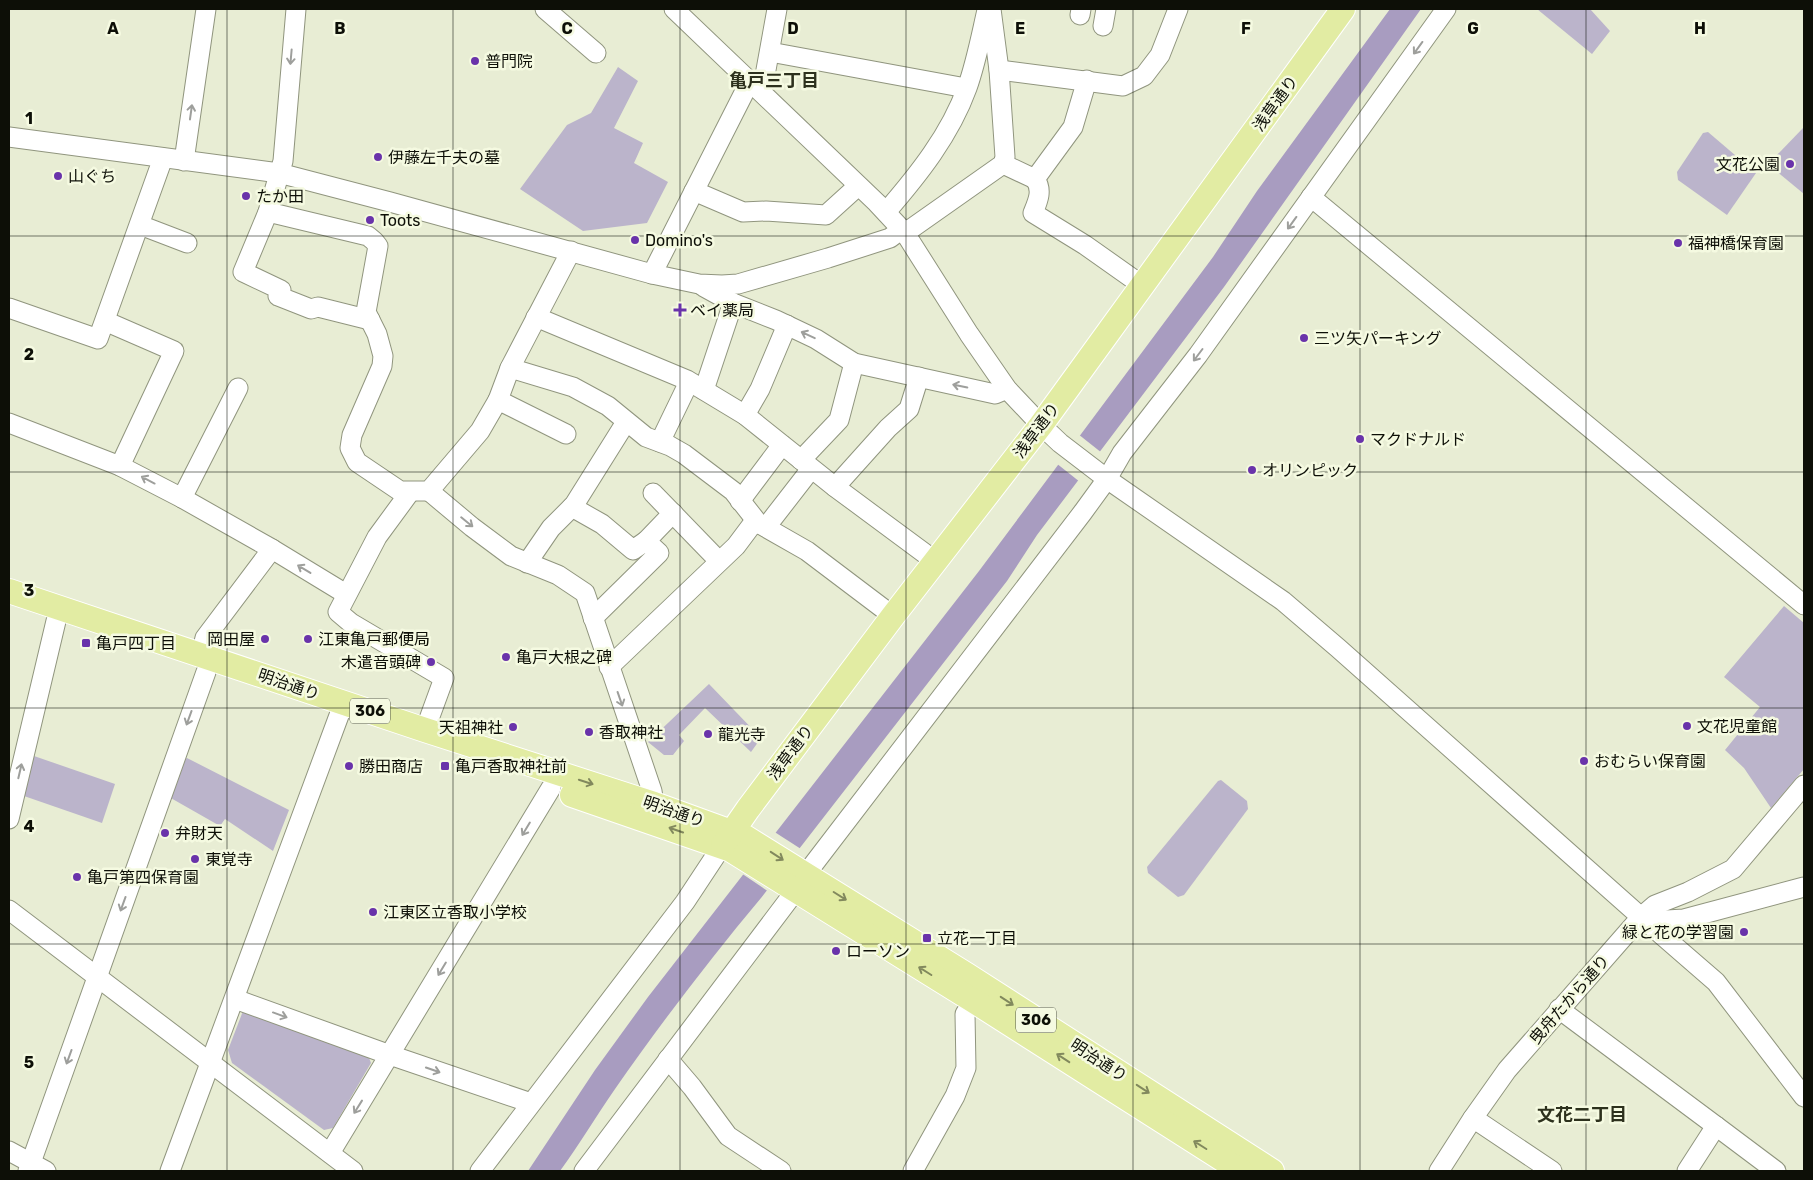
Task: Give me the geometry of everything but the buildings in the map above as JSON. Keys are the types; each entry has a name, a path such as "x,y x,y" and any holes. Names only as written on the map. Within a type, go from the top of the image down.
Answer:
{"main road":[{"name":"浅草通り","path":"737,845 893,616 1041,425 1343,9"},
{"name":"明治通り","path":"9,591 203,663 341,710 551,788 737,845"},
{"name":"明治通り","path":"9,606 203,663"},
{"name":"明治通り","path":"341,710 425,730 654,804 737,845 796,879 978,993 1272,1171"},
{"name":"明治通り","path":"978,993 1241,1171"}],"street":[{"path":"184,161 206,9"},
{"path":"296,9 282,161 268,212 243,272 281,290 278,296 311,309 318,307 370,320"},
{"path":"545,9 596,53"},
{"path":"674,9 886,212 903,231 969,334 1007,389 1041,425 1060,443 1104,476 1283,601 1338,648 1716,982 1804,1097"},
{"path":"652,274 694,191 756,87 770,52 777,9"},
{"path":"9,138 279,174 390,202 652,274 698,284 738,284 890,238 1003,164 1005,157 999,70 989,9"},
{"path":"886,212 917,176 946,133 966,88 989,9"},
{"path":"999,70 1123,86 1144,76 1160,54 1178,9"},
{"path":"584,1171 668,1059 796,879 1025,589 1104,476 1198,355 1446,9"},
{"path":"770,52 966,88"},
{"path":"1035,179 1073,127 1087,80"},
{"path":"9,308 98,340 164,158"},
{"path":"1003,164 1035,179 1039,184 1039,194 1033,213 1085,245 1143,286"},
{"path":"694,191 742,212 826,215 858,186"},
{"path":"1311,197 1804,605"},
{"path":"268,212 368,236 378,246 366,312 377,334 383,356 382,366 352,434 350,448 357,462 400,491 430,492 511,556 558,575 585,593 652,791 654,804"},
{"path":"140,225 187,243"},
{"path":"430,492 480,431 498,400 510,368 571,251"},
{"path":"698,284 733,303 816,339 854,363 994,394 1007,389"},
{"path":"660,442 697,386 733,303"},
{"path":"536,317 697,386 745,415 835,487 935,561"},
{"path":"104,321 174,351 120,466"},
{"path":"745,415 760,390 787,325"},
{"path":"609,667 736,546 751,526 762,525 839,420 854,363"},
{"path":"510,368 573,387 608,406 646,437 684,454 733,491 762,525 807,551 893,616"},
{"path":"835,487 888,428 909,409 920,377"},
{"path":"182,498 238,388"},
{"path":"498,400 566,434"},
{"path":"527,563 551,528 572,507 626,422"},
{"path":"9,423 120,466 182,498 346,594"},
{"path":"740,500 782,445"},
{"path":"410,492 377,537 338,612 351,623 444,678 425,730"},
{"path":"653,493 719,562"},
{"path":"572,507 602,524 633,550 646,541 673,513"},
{"path":"593,618 659,554 646,541"},
{"path":"9,1151 35,1169 97,977 203,663 206,638 272,549"},
{"path":"9,819 56,621"},
{"path":"170,1171 341,710"},
{"name":"曳舟たから通り","path":"1440,1171 1473,1118 1507,1070 1641,917 1655,905 1688,892 1733,869 1804,785"},
{"path":"330,1153 551,788"},
{"path":"480,1171 684,902 737,845"},
{"path":"496,1171 683,923 723,862 737,845"},
{"path":"1641,917 1667,920 1684,919 1804,887"},
{"path":"9,910 353,1171"},
{"path":"916,1170 955,1096 966,1068 965,1014 978,993"},
{"path":"235,999 531,1103"},
{"path":"1559,1009 1776,1171"},
{"path":"668,1059 692,1087 728,1136 782,1171"},
{"path":"1473,1118 1552,1171"},
{"path":"1687,1171 1716,1126"}],"shaded area":[{"path":"1390,9 1421,9 1224,287 1037,535 1007,581 686,992 615,1089 560,1171 528,1171 595,1070 648,997 979,571 1213,257 1257,191"},
{"path":"1537,9 1590,9 1610,31 1592,54"},
{"path":"618,67 638,81 614,128 643,143 634,163 668,182 647,223 583,231 520,189 567,125 591,113"},
{"name":"文花公園","path":"1804,127 1804,194 1775,170 1775,157"},
{"path":"1708,132 1756,173 1727,215 1678,180 1677,172 1703,133"},
{"path":"1784,606 1804,623 1804,769 1771,808 1744,768 1725,750 1760,707 1724,677"},
{"path":"709,684 761,738 751,752 705,708 679,735 684,741 673,755 664,755 648,742"},
{"path":"34,756 115,784 102,823 24,796"},
{"path":"187,758 289,810 273,851 225,819 220,826 169,797 181,761"},
{"path":"1221,780 1247,801 1248,809 1184,895 1178,897 1148,873 1147,867 1218,781"},
{"path":"243,1011 368,1055 371,1063 333,1128 324,1130 232,1063 228,1050"}],"pier":[{"path":"1078,434 1102,453 1080,482 1056,463"},
{"path":"773,831 801,849 769,892 741,873"}],"place":[{"name":"普門院","path":"475,61"},
{"name":"伊藤左千夫の墓","path":"378,157"},
{"name":"文花公園","path":"1790,164"},
{"name":"山ぐち","path":"58,176"},
{"name":"たか田","path":"246,196"},
{"name":"Toots","path":"370,220"},
{"name":"Domino's","path":"635,240"},
{"name":"福神橋保育園","path":"1678,243"},
{"name":"ベイ薬局","path":"680,310"},
{"name":"三ツ矢パーキング","path":"1304,338"},
{"name":"マクドナルド","path":"1360,439"},
{"name":"オリンピック","path":"1252,470"},
{"name":"岡田屋","path":"265,639"},
{"name":"江東亀戸郵便局","path":"308,639"},
{"name":"亀戸四丁目","path":"86,643"},
{"name":"亀戸大根之碑","path":"506,657"},
{"name":"木遣音頭碑","path":"431,662"},
{"name":"文花児童館","path":"1687,726"},
{"name":"天祖神社","path":"513,727"},
{"name":"香取神社","path":"589,732"},
{"name":"龍光寺","path":"708,734"},
{"name":"おむらい保育園","path":"1584,761"},
{"name":"勝田商店","path":"349,766"},
{"name":"亀戸香取神社前","path":"445,766"},
{"name":"弁財天","path":"165,833"},
{"name":"東覚寺","path":"195,859"},
{"name":"亀戸第四保育園","path":"77,877"},
{"name":"江東区立香取小学校","path":"373,912"},
{"name":"緑と花の学習園","path":"1744,932"},
{"name":"立花一丁目","path":"927,938"},
{"name":"ローソン","path":"836,951"}],"district":[{"name":"亀戸三丁目","path":"774,81"},
{"name":"文花二丁目","path":"1582,1115"}]}
